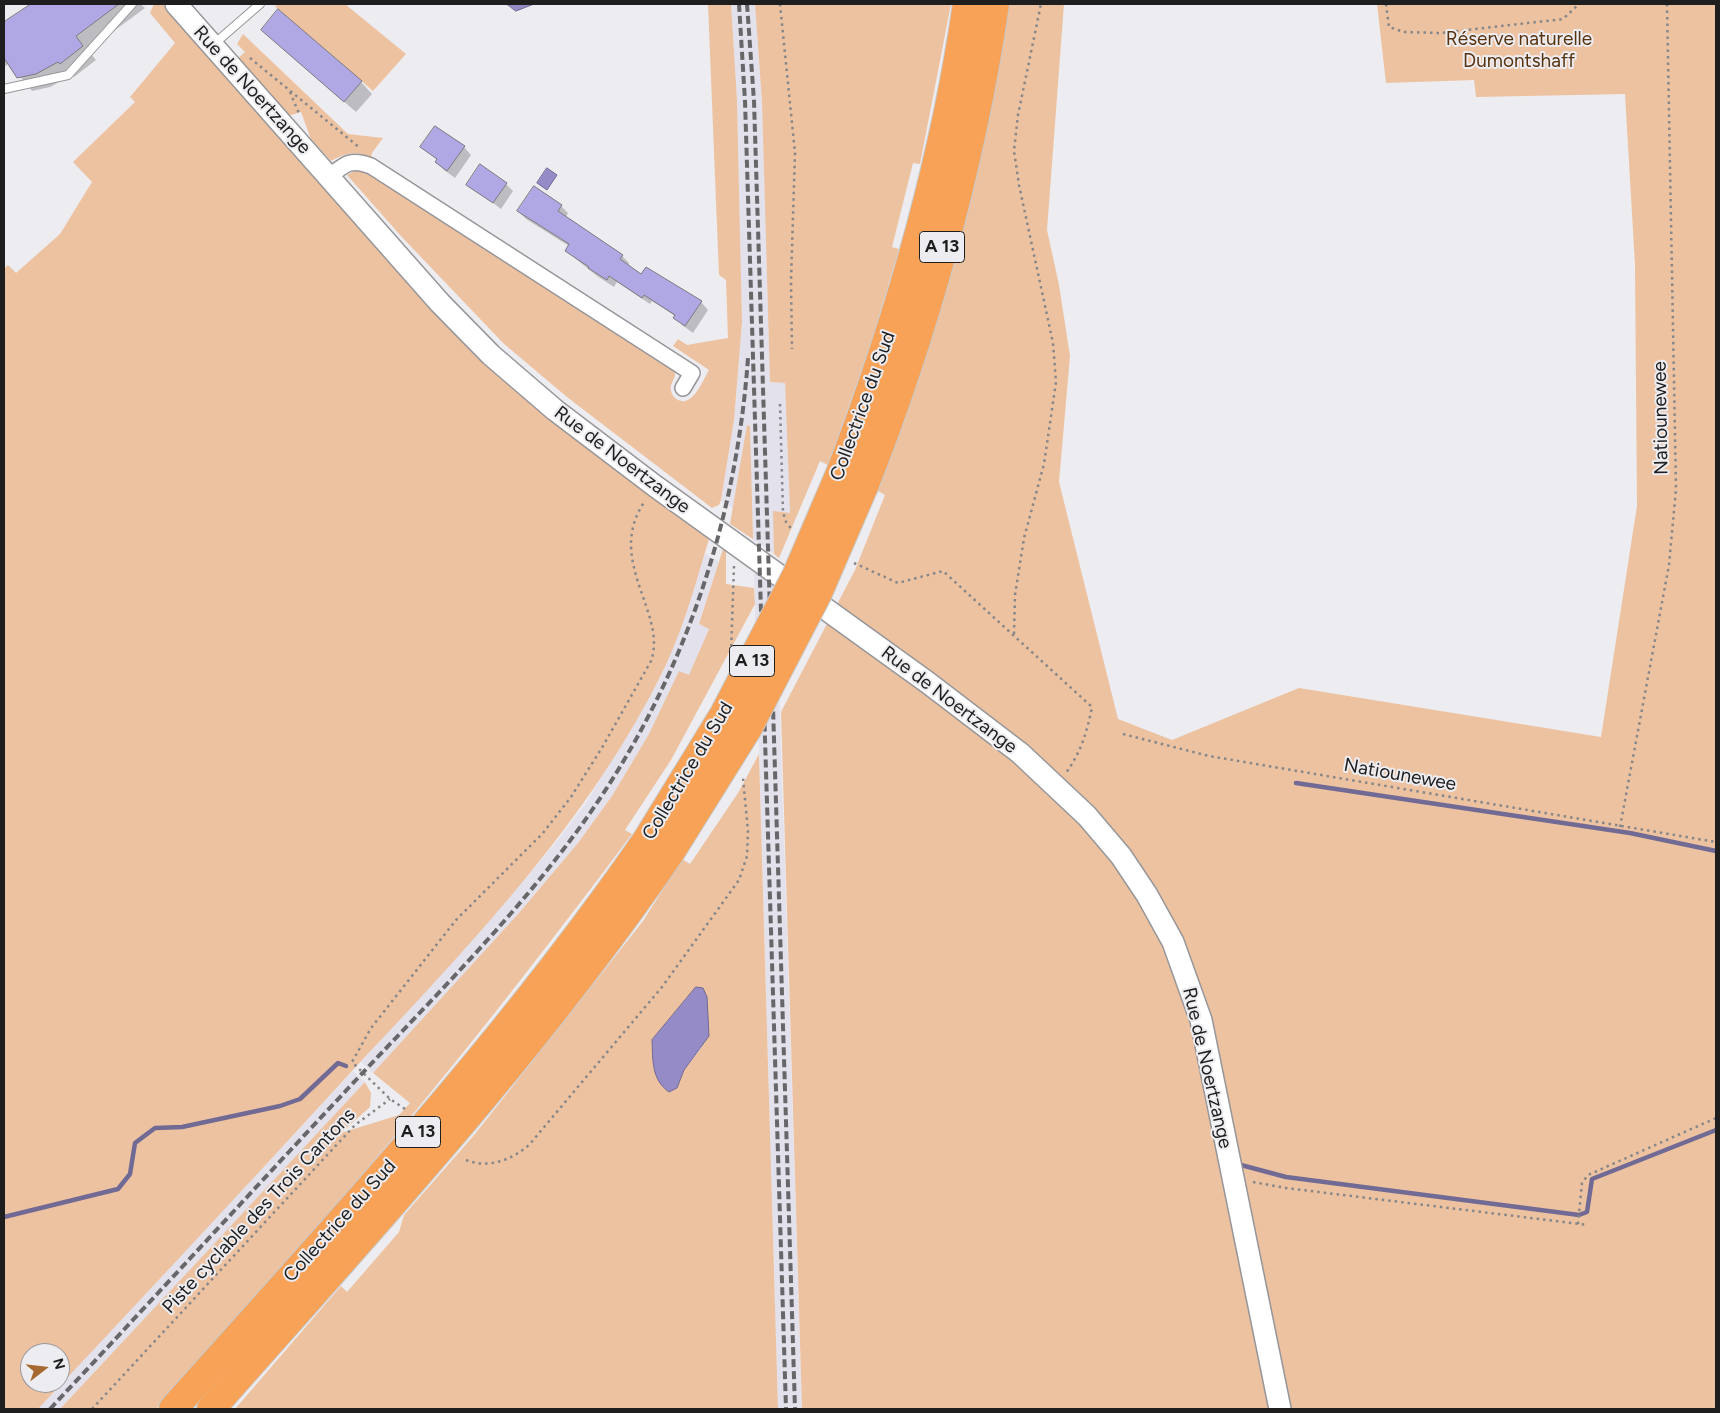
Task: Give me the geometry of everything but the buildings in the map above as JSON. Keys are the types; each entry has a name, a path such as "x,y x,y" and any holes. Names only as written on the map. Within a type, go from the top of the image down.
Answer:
{"highway":[{"name":"Collectrice du Sud","path":"173,1409 402,1151 542,983 646,841 724,714 796,576 841,472 886,345 926,208 946,117 967,4"},
{"name":"Collectrice du Sud","path":"211,1409 425,1167 567,996 670,853 748,728 818,593 888,428 952,213 989,46 995,4"}],"main road":[{"name":"Rue de Noertzange","path":"176,4 440,303 491,355 554,410 655,486 927,682 1020,753 1087,816 1121,856 1147,895 1173,942 1201,1020 1280,1409"}],"street":[{"path":"329,177 346,163 359,162 371,166 692,374 683,388"}],"lane":[{"path":"4,90 68,75 132,4"},
{"path":"212,45 260,4"}],"path":[{"path":"780,4 795,153 791,280 792,349"},
{"path":"1014,634 1015,595 1024,538 1044,464 1056,382 1053,343 1018,186 1014,151 1018,115 1042,4"},
{"path":"1386,4 1390,28 1404,32 1441,33 1563,19 1579,4"},
{"name":"Natiounewee","path":"1620,827 1669,565 1676,489 1668,4"},
{"path":"249,58 361,149"},
{"path":"780,404 784,512 786,522 792,531"},
{"path":"404,1109 390,1099 352,1062 371,1028 456,920 543,834 571,797 603,746 651,661 656,648 654,635 635,577 632,554 633,529 641,506 655,486"},
{"path":"857,564 898,583 943,570 1092,707 1078,756 1066,774"},
{"name":"Natiounewee","path":"1122,734 1209,756 1716,842"},
{"name":"Piste cyclable des Trois Cantons","path":"92,1409 355,1125 390,1099"},
{"path":"1578,1224 1582,1183 1588,1175 1716,1118"},
{"path":"1232,1178 1286,1188 1588,1225"}],"shaded area":[{"path":"507,4 534,4 516,11"},
{"path":"731,4 755,4 762,102 770,382 785,383 790,513 774,512 774,554 753,539 749,426 747,425 734,509 721,500 734,420 742,322 737,100"},
{"path":"547,168 557,175 547,190 537,183"},
{"path":"705,554 719,562 699,624 709,628 689,676 679,672 649,734 612,796 578,843 519,913 373,1073 361,1062 506,901 553,846 586,803 660,678 682,623"},
{"path":"754,572 776,588 802,1409 778,1409"},
{"path":"696,987 703,988 707,997 709,1036 684,1070 677,1088 669,1092 659,1081 654,1069 652,1040"},
{"path":"353,1071 365,1082 60,1409 38,1409 53,1393 70,1393 70,1375"}],"green space":[{"path":"154,4 162,4 171,11 585,445 709,539 681,629 658,681 627,737 592,791 514,892 429,988 70,1375 70,1343 20,1343 20,1393 53,1393 38,1409 4,1409 4,269 8,265 16,273 60,234 92,182 73,162 135,102 130,97 175,43 150,13"},
{"path":"278,4 345,4 406,54 373,91 278,9 275,6"},
{"path":"708,4 731,4 737,100 742,322 734,420 721,500 719,505 712,508 567,397 503,343 400,235 347,175 356,170 365,171 672,360 675,375 671,386 672,394 678,400 688,400 701,386 709,370 673,346 678,339 687,345 728,338 726,280 719,275"},
{"path":"755,4 951,4 920,164 913,163 892,247 899,249 872,340 828,465 820,461 779,558 774,554 773,511 790,513 785,383 770,382 762,102"},
{"name":"Réserve naturelle Dumontshaff","path":"1009,4 1064,4 1047,230 1059,285 1070,356 1059,482 1118,719 1172,740 1299,688 1601,737 1637,506 1635,265 1625,94 1476,97 1474,80 1386,83 1377,4 1716,4 1716,1409 802,1409 781,712 855,570 885,495 878,491 928,350 970,199 992,102"},
{"path":"243,34 348,134 383,138 372,153 371,158 355,153 341,156 331,161 311,139 301,112 288,116 237,59 245,52 237,44"},
{"path":"747,425 750,426 753,539 730,524"},
{"path":"723,549 726,551 726,584 754,588 755,604 671,760 625,830 632,834 562,927 381,1153 297,1251 156,1409 60,1409 365,1082 371,1093 370,1107 341,1133 399,1115 410,1103 373,1073 519,913 578,843 612,796 649,734 679,671 689,675 709,629 699,624"},
{"path":"759,754 778,1409 235,1409 341,1286 347,1292 399,1232 404,1215 475,1134 643,921 682,859 690,864 738,793","holes":["707,997 702,1047 684,1070"]}],"waterway":[{"path":"1296,783 1630,833 1716,851"},
{"path":"4,1217 118,1189 130,1174 135,1143 155,1128 182,1127 280,1106 300,1099 338,1063 346,1066"},
{"path":"1241,1165 1286,1177 1579,1215 1587,1212 1592,1179 1716,1130"}],"railway":[{"path":"739,4 745,101 786,1409"},
{"path":"747,4 754,101 795,1409"},
{"path":"50,1409 502,924 583,823 618,771 648,716 675,660 698,602 716,543 731,482 741,421 748,358"}]}
